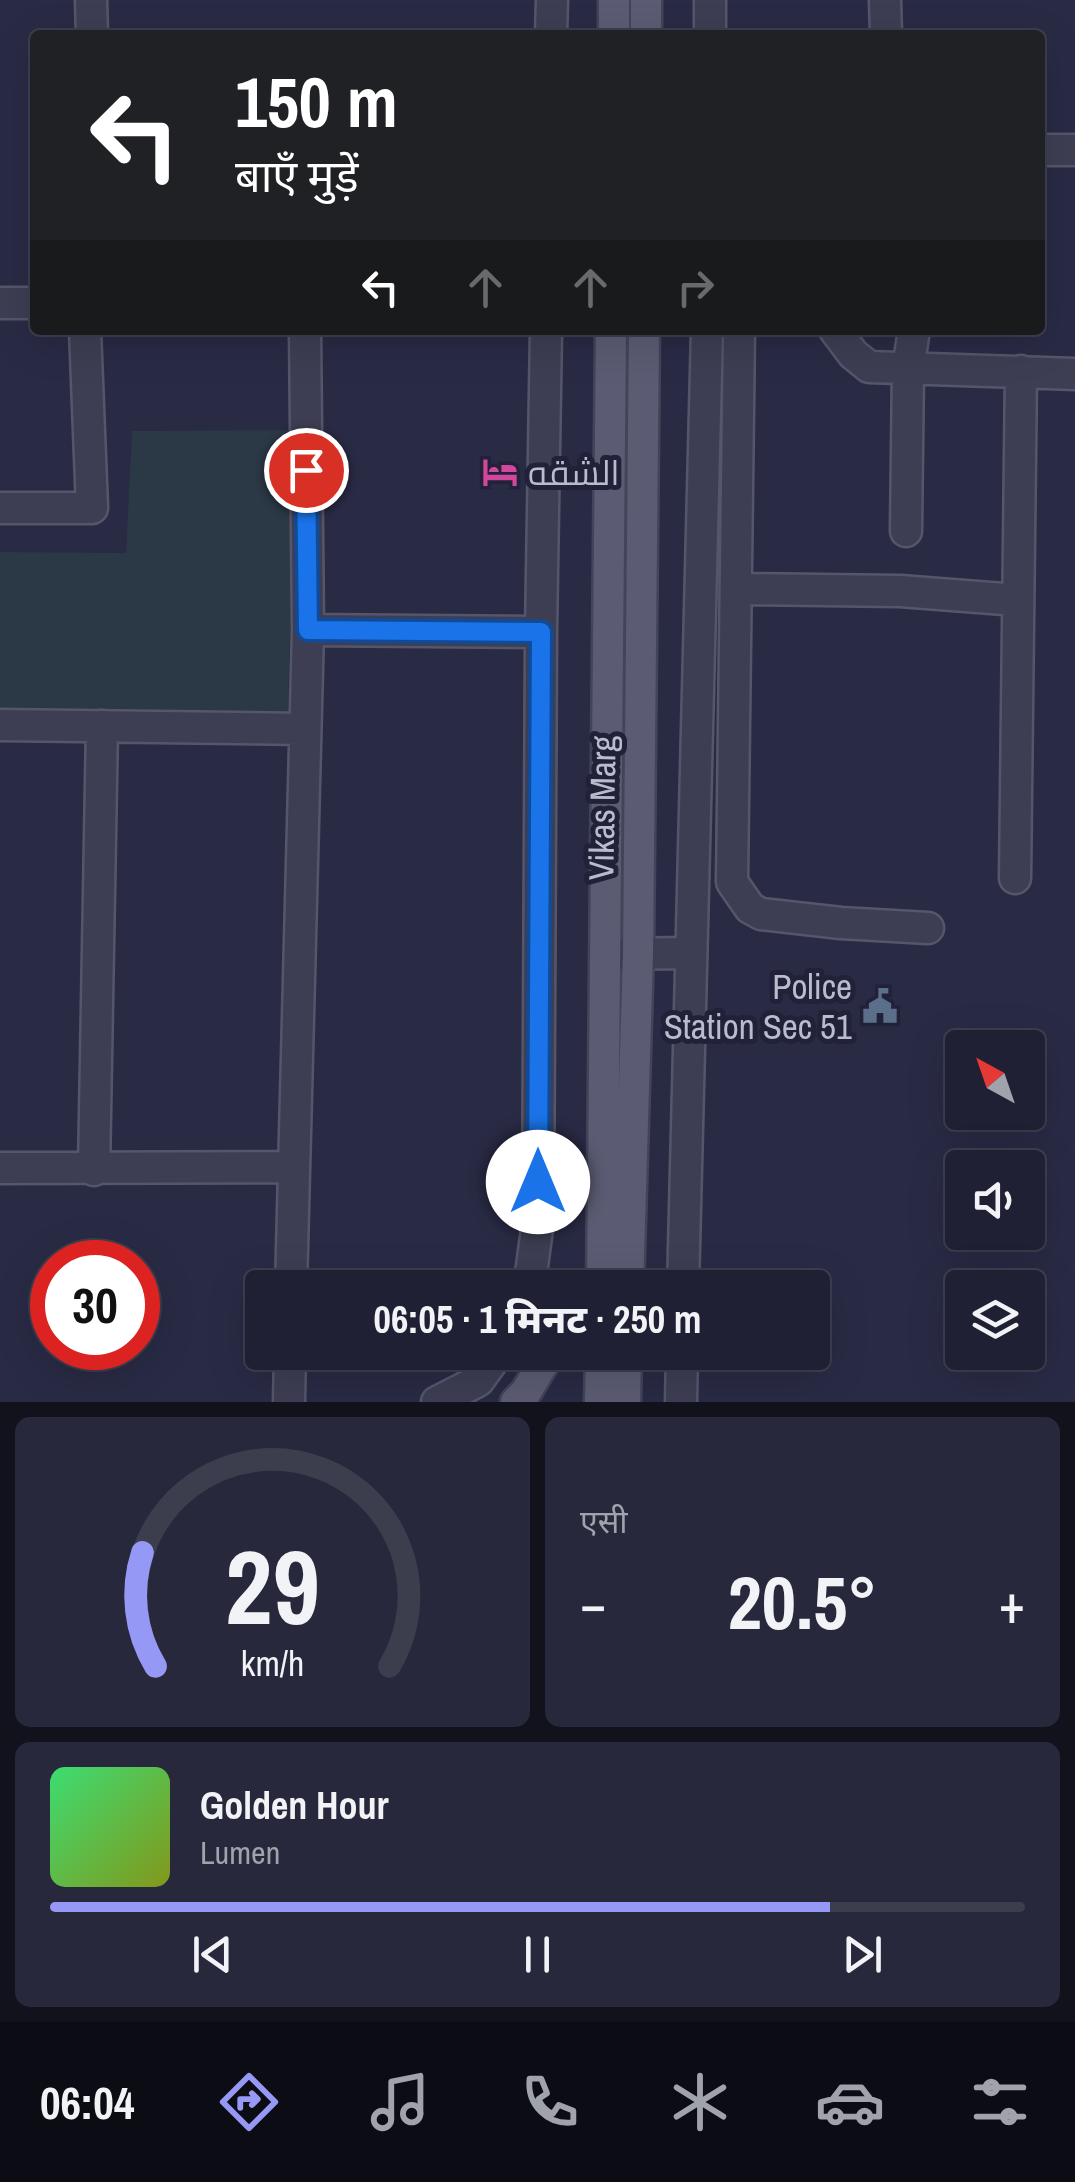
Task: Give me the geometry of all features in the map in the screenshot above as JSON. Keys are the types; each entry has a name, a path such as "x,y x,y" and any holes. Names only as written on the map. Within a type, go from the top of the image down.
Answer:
{"main road":[{"path":"614,0 614,30"},
{"path":"646,0 646,30"},
{"name":"Vikas Marg","path":"602,1270 611,335"},
{"name":"Vikas Marg","path":"629,1270 638,953 644,335"},
{"path":"587,1270 602,1235"},
{"path":"516,1402 539,1370"},
{"path":"600,1402 601,1370"},
{"path":"625,1402 626,1370"}],"street":[{"path":"91,0 92,30"},
{"path":"552,0 552,30"},
{"path":"710,0 710,30"},
{"path":"885,0 886,30"},
{"path":"1045,150 1075,150"},
{"path":"0,304 30,304"},
{"path":"0,508 92,508 86,335"},
{"path":"292,1270 308,630 306,335"},
{"path":"531,1270 538,1222 546,335"},
{"path":"683,1270 707,335"},
{"path":"739,335 732,882 739,896 761,914 841,924 928,928"},
{"path":"838,335 869,367 1075,374"},
{"path":"906,531 908,369 913,335"},
{"path":"1015,878 1021,371"},
{"path":"737,590 900,591 1016,600"},
{"path":"308,630 541,632"},
{"path":"0,725 304,729"},
{"path":"94,1170 102,726"},
{"path":"605,954 689,953"},
{"path":"0,1168 294,1166"},
{"path":"289,1402 290,1370"},
{"path":"437,1402 478,1381 486,1370"},
{"path":"681,1402 682,1370"}],"shaded area":[{"path":"295,430 288,714 0,708 0,552 126,553 132,431"}],"place":[{"name":"الشقه","path":"500,472"},
{"name":"Police Station Sec 51","path":"880,1006"}],"route":[{"path":"306,470 308,630 541,632 538,1182"}]}
